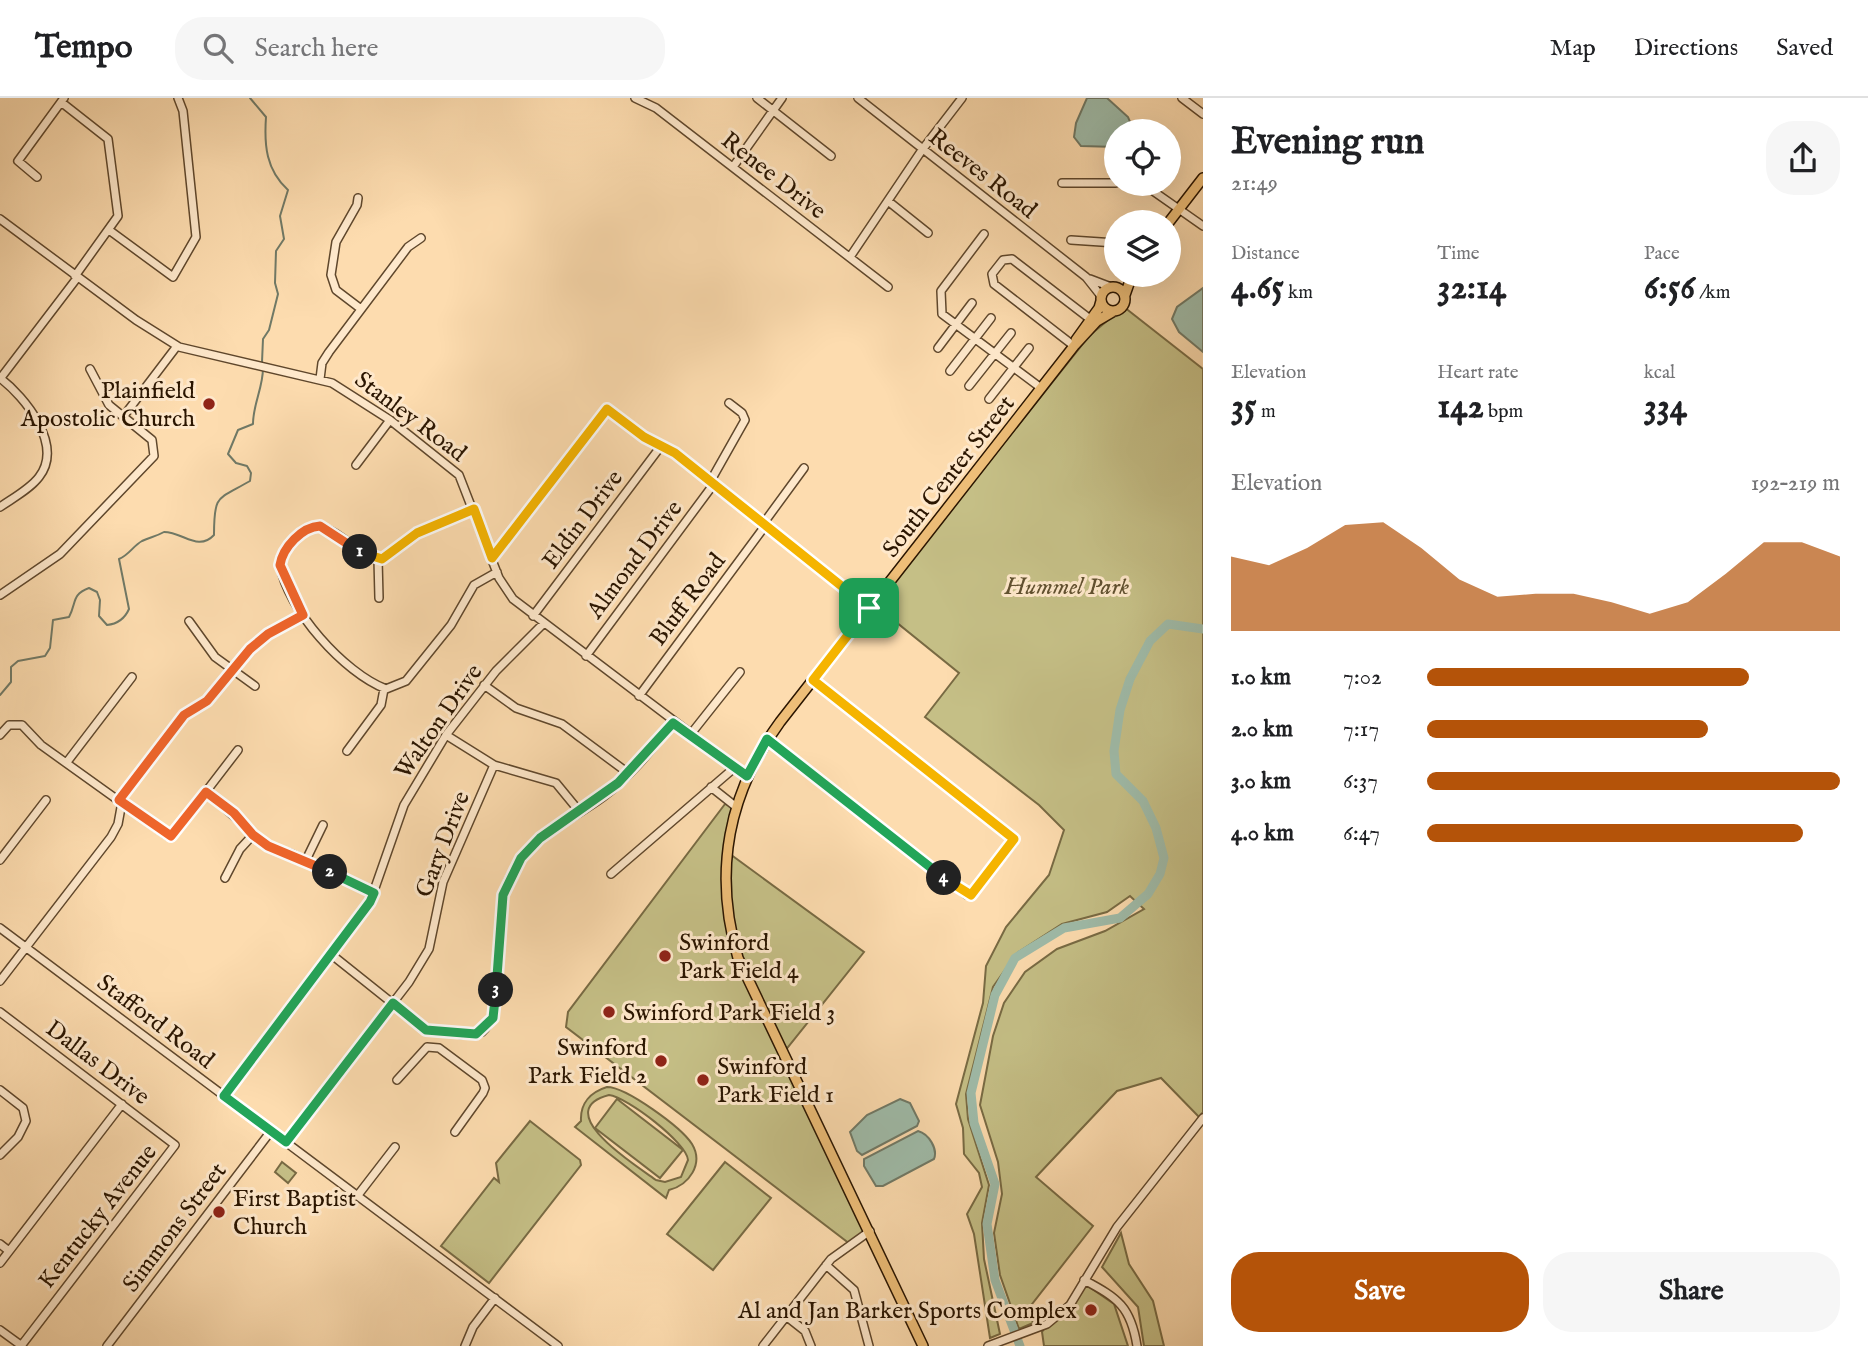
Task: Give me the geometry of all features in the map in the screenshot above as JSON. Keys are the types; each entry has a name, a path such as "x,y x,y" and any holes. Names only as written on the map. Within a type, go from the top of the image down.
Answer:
{"main road":[{"path":"1179,209 1203,178"},
{"path":"1125,295 1112,287 1101,299 1104,307 1114,311 1123,306 1128,287"},
{"name":"South Center Street","path":"1074,346 1101,299"},
{"name":"South Center Street","path":"923,1346 738,958 725,894 727,847 735,806 747,776 767,739 1074,346 1097,321 1114,311"}],"street":[{"path":"109,230 173,277 196,237 183,111 178,98"},
{"name":"Renee Drive","path":"635,98 656,108 888,287"},
{"path":"757,98 831,156"},
{"path":"733,167 782,98"},
{"name":"Reeves Road","path":"858,98 1086,277 1104,284"},
{"path":"850,257 922,150 962,98"},
{"path":"1182,98 1203,114"},
{"path":"0,507 39,477 48,455 44,438 24,400 0,378 76,277 109,230 118,212 111,144 105,135 62,100 18,161 37,177"},
{"path":"1062,183 1104,183"},
{"path":"1160,196 1203,226"},
{"path":"358,198 357,205 339,234 331,275 337,290 361,309"},
{"path":"888,201 928,233"},
{"name":"Stanley Road","path":"0,219 76,277 177,346 320,379 342,387 390,420 459,475 497,572 508,593 543,624 733,769 747,776"},
{"path":"984,234 941,290 942,314 1041,388"},
{"path":"320,379 325,357 408,247 421,238"},
{"path":"1071,240 1104,242"},
{"path":"1074,346 993,283 992,274 1003,260 1012,259 1090,319"},
{"name":"Reeves Road","path":"1086,277 1101,299"},
{"path":"938,348 972,303"},
{"path":"950,371 991,318"},
{"path":"969,386 1011,333"},
{"path":"123,417 177,346"},
{"path":"989,399 1029,348"},
{"path":"0,595 42,569 60,554 102,507 152,459 155,452 152,440 103,397 90,369"},
{"name":"Almond Drive","path":"586,656 712,483 745,420 743,413 729,403"},
{"path":"492,558 607,409 712,483 869,608"},
{"path":"356,465 390,420"},
{"name":"Eldin Drive","path":"533,616 661,446"},
{"name":"Bluff Road","path":"639,696 804,468"},
{"path":"474,509 417,533 390,554 378,559 365,556 320,526 302,532 282,556 280,565 303,615 334,653 384,689 393,689 406,681 451,625 474,585 497,572"},
{"path":"378,559 379,598"},
{"path":"0,981 115,832 120,801 184,715 207,701 262,639 303,615"},
{"path":"189,621 209,650 255,687"},
{"name":"Walton Drive","path":"224,1096 332,955 374,893 404,805 446,734 484,685 543,624"},
{"path":"690,735 740,672"},
{"path":"67,762 132,677"},
{"path":"767,739 967,895 973,894 1013,843 1013,836 813,680"},
{"path":"484,685 516,708 562,724 628,774"},
{"path":"347,751 381,705 384,689"},
{"path":"332,955 426,1030 476,1034 493,1018 500,923 507,884 529,848 603,797 628,774 673,723"},
{"path":"0,736 9,725 22,725 36,741 171,836 238,750"},
{"path":"446,734 494,765 551,781 566,791 579,811"},
{"name":"Gary Drive","path":"286,1142 393,1003 429,949 443,882 494,765"},
{"path":"611,874 733,769"},
{"path":"711,787 735,806"},
{"path":"206,792 234,813 253,835 268,846 306,860 374,893"},
{"path":"0,860 46,800"},
{"path":"306,860 323,825"},
{"path":"225,878 240,849 253,835"},
{"name":"Stafford Road","path":"0,928 558,1346"},
{"name":"Dallas Drive","path":"0,1012 174,1142"},
{"path":"439,1048 442,1033"},
{"path":"397,1080 427,1047 439,1048 482,1080 485,1088 454,1132"},
{"path":"0,1090 23,1108 26,1114 24,1128 13,1144 0,1155"},
{"path":"0,1263 122,1104"},
{"path":"988,1346 1047,1324 1070,1305 1116,1227 1203,1118"},
{"name":"Simmons Street","path":"107,1346 271,1131"},
{"name":"Kentucky Avenue","path":"21,1346 173,1149 174,1142"},
{"path":"358,1195 396,1147"},
{"path":"763,1346 827,1265 870,1231"},
{"path":"0,1244 9,1251"},
{"path":"827,1265 854,1290 869,1346"},
{"path":"1084,1280 1122,1304 1131,1317 1137,1346"},
{"path":"465,1346 473,1327 495,1298"},
{"path":"786,1316 805,1331 811,1346"},
{"path":"0,1329 21,1346"}],"green space":[{"name":"Hummel Park","path":"1124,307 1203,369 1203,1112 1199,1117 1161,1078 1117,1091 1036,1177 1093,1226 1029,1308 1033,1323 1019,1329 1000,1275 994,1233 1002,1194 998,1162 980,1105 993,1036 1004,1003 1025,972 1057,949 1105,931 1144,909 1130,896 1107,912 1062,924 1017,953 993,987 966,1094 968,1119 989,1185 982,1223 984,1259 1000,1334 990,1338 974,1234 967,1214 982,1187 979,1173 964,1154 963,1128 956,1104 983,1003 986,966 1006,927 1049,875 1064,830 1039,805 925,717 959,673 875,605 1090,335"},
{"path":"725,804 735,806 730,854 864,952 785,1051 870,1231 850,1244 566,1027 568,1012"},
{"path":"601,1089 616,1089 639,1101 677,1128 692,1144 696,1159 692,1173 683,1184 669,1190 666,1198 575,1127 581,1121 582,1109 588,1099","holes":["609,1095 642,1112 678,1143 688,1160 681,1177 665,1182 656,1180 603,1139 592,1125 588,1113 593,1103"]},
{"path":"617,1099 683,1150 660,1178 595,1128"},
{"path":"530,1121 580,1160 581,1165 489,1283 441,1246 494,1178 499,1182 496,1163"},
{"path":"282,1162 296,1173 288,1183 275,1172"},
{"path":"725,1162 771,1198 713,1270 667,1234"},
{"path":"1121,1233 1129,1264 1153,1301 1164,1346 1144,1346 1138,1307 1102,1267"},
{"name":"Al and Jan Barker Sports Complex","path":"1085,1284 1114,1304 1128,1346 1044,1346 1042,1332 1047,1324"}],"shaded area":[{"path":"1087,98 1107,98 1129,119 1104,119 1104,147 1081,146 1074,137 1076,123"},
{"path":"1203,288 1203,352 1179,332 1172,319 1177,307"},
{"path":"900,1099 910,1103 919,1121 917,1126 862,1155 857,1151 850,1132 867,1115"},
{"path":"918,1131 932,1142 934,1159 883,1186 876,1186 864,1166 864,1159"}],"waterway":[{"path":"250,98 266,117 268,156 275,174 288,190 280,216 284,239 276,251 275,283 278,294 269,330 263,339 262,362"},
{"path":"0,695 11,682 11,667 18,661 45,656 50,648 53,620 69,617 77,596 83,591 89,588 97,592 100,600 99,616 107,625 123,618 129,609 119,559 139,543 164,532 196,542 208,540 214,535 215,512 220,500 250,481 251,473 247,466 236,463 228,454 238,430 253,424 263,368"},
{"path":"1020,1346 995,1280 987,1224 995,1184 974,1123 971,1093 995,995 1015,958 1064,928 1120,918 1148,894 1160,874 1164,858 1156,828 1143,801 1116,774 1114,751 1120,710 1130,679 1150,641 1168,624 1203,629"}],"place":[{"name":"Plainfield Apostolic Church","path":"209,404"},
{"name":"Swinford Park Field 4","path":"665,956"},
{"name":"Swinford Park Field 3","path":"609,1012"},
{"name":"Swinford Park Field 2","path":"661,1061"},
{"name":"Swinford Park Field 1","path":"703,1080"},
{"name":"First Baptist Church","path":"219,1212"},
{"name":"Al and Jan Barker Sports Complex","path":"1091,1310"}],"route":[{"path":"607,409 644,437 675,453 869,608 813,680 1013,836 1013,843 973,894 967,895 767,739 747,776 733,769 673,723 647,755 603,797 540,838 521,858 503,895 495,1011 482,1032 466,1035 426,1030 393,1003 286,1142 224,1096 332,955 374,893 261,842 234,813 206,792 171,836 119,800 184,715 204,704 215,693 250,649 268,634 303,615 280,565 282,556 302,532 320,526 365,556 382,559 417,533 474,509 492,558 607,409"}]}
